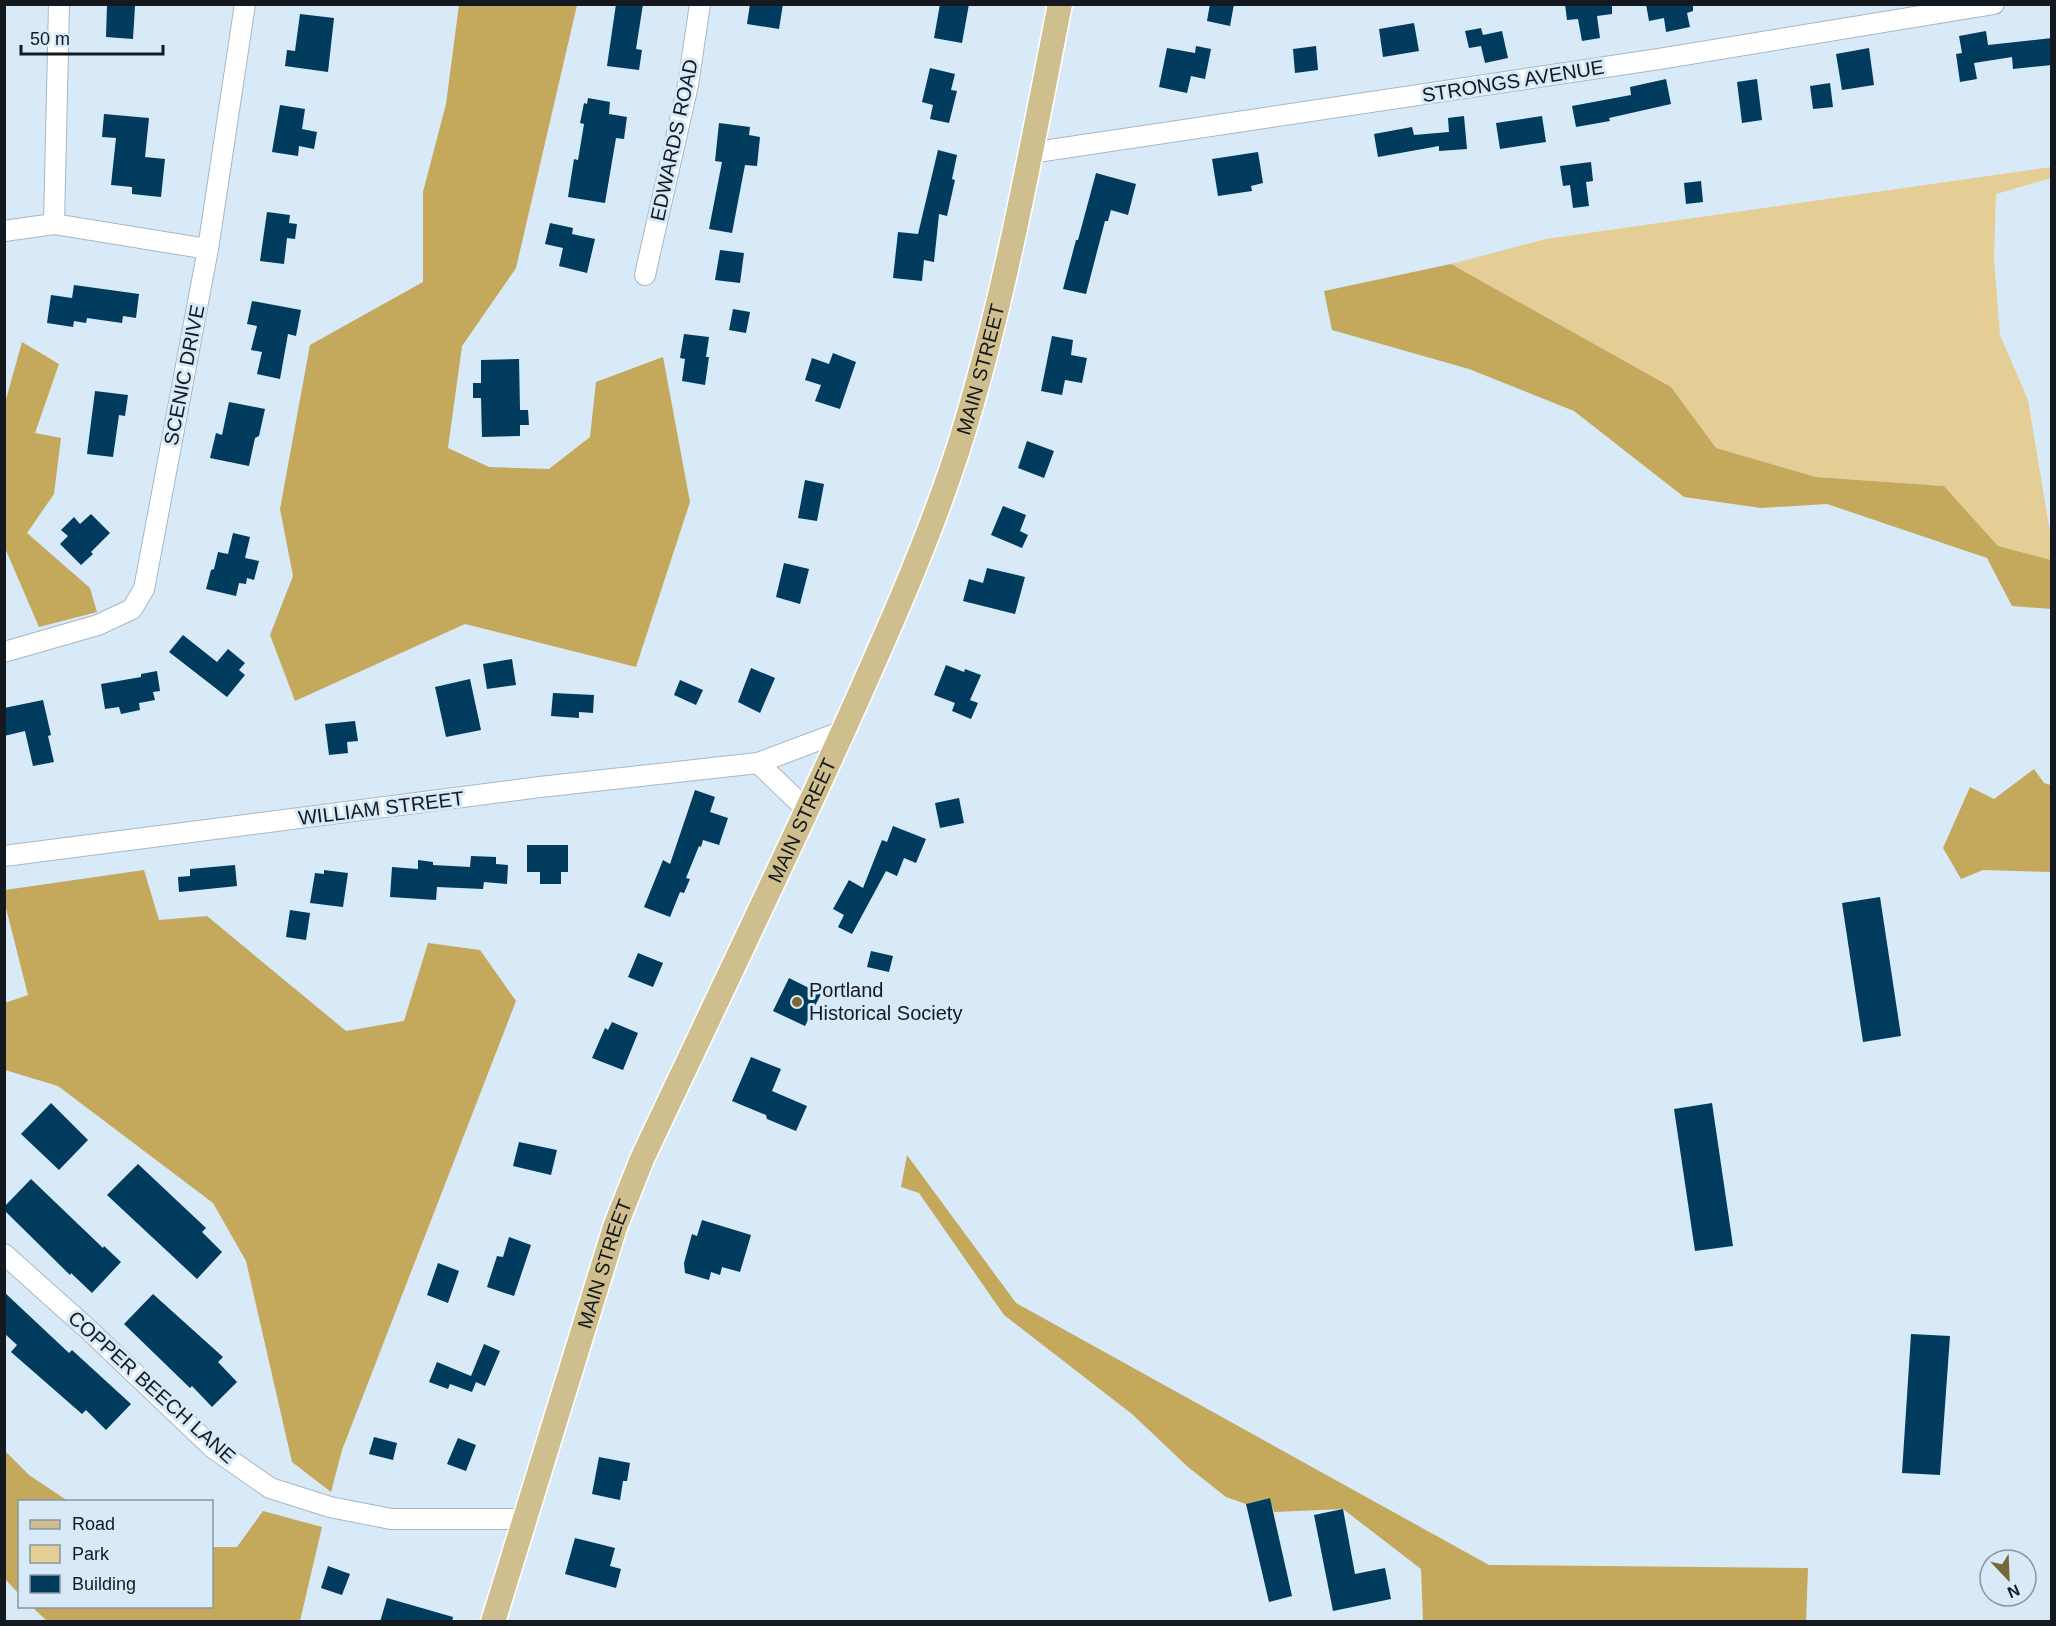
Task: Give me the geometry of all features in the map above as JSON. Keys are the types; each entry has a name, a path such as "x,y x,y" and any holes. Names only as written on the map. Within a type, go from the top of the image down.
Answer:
{"main road":[{"name":"MAIN STREET","path":"493,1622 615,1227 638,1169 807,810 892,622 930,526 960,441 992,331 1060,4"}],"street":[{"path":"54,224 59,4"},
{"name":"SCENIC DRIVE","path":"4,652 98,625 132,609 144,589 208,249 245,4"},
{"name":"EDWARDS ROAD","path":"645,275 688,85 700,4"},
{"name":"STRONGS AVENUE","path":"1030,153 1659,59 1995,4"},
{"path":"4,231 54,224 208,249"},
{"name":"WILLIAM STREET","path":"4,856 540,787 758,763 843,731"},
{"path":"758,763 807,810"},
{"name":"COPPER BEECH LANE","path":"4,1254 90,1330 213,1448 270,1488 330,1507 391,1519 524,1519"}],"green space":[{"path":"2051,167 2051,178 1996,194 1994,258 2000,335 2028,400 2051,538 2051,560 1998,546 1944,486 1816,477 1716,448 1671,387 1451,264 1546,239"}],"shaded area":[{"path":"459,5 577,5 516,268 462,346 448,448 489,467 549,469 590,437 596,382 663,357 690,502 636,667 465,624 295,701 270,635 293,576 280,509 310,345 423,282 423,192 446,104"},
{"path":"1451,264 1671,387 1716,448 1816,477 1944,486 1998,546 2051,560 2051,609 2012,606 1987,558 1827,504 1761,508 1684,497 1574,411 1469,369 1332,330 1324,291"},
{"path":"22,342 59,364 35,433 61,438 54,494 27,533 90,588 97,612 39,627 5,548 5,403"},
{"path":"2034,769 2044,783 2051,785 2051,872 1983,870 1961,879 1943,848 1970,787 1994,799"},
{"path":"144,870 159,920 207,916 346,1031 404,1021 428,943 480,950 516,1001 342,1450 331,1492 292,1462 246,1261 213,1203 58,1086 5,1070 5,1003 28,995 5,904 5,890"},
{"path":"907,1155 1016,1303 1489,1565 1808,1568 1806,1621 1423,1621 1421,1569 1343,1509 1274,1512 1269,1498 1246,1504 1226,1497 1188,1467 1132,1414 1004,1315 919,1193 901,1187"},
{"path":"4,1450 29,1475 66,1500 18,1500 18,1593 5,1579"},
{"path":"263,1511 322,1527 300,1621 47,1621 33,1608 213,1608 213,1547 237,1547"}],"building":[{"path":"107,4 135,6 133,39 106,37"},
{"path":"616,4 643,4 636,49 642,50 639,70 607,66"},
{"path":"750,4 783,4 779,29 747,24"},
{"path":"940,4 969,4 962,43 934,38"},
{"path":"1210,4 1234,4 1230,26 1207,21"},
{"path":"1565,4 1612,4 1612,14 1597,16 1600,38 1582,41 1578,19 1567,20"},
{"path":"1646,4 1693,4 1693,11 1687,13 1690,27 1666,32 1664,18 1649,21"},
{"path":"300,14 334,18 328,72 285,66 287,50 295,51"},
{"path":"1414,23 1419,51 1383,57 1379,29"},
{"path":"1481,28 1483,35 1502,31 1508,58 1485,63 1481,46 1469,48 1465,31"},
{"path":"1986,31 1988,45 2052,38 2052,65 2013,69 2012,57 1974,63 1977,79 1960,82 1956,54 1962,53 1959,36"},
{"path":"1196,46 1211,49 1205,79 1191,76 1187,93 1159,87 1167,48 1195,53"},
{"path":"1316,46 1318,70 1295,73 1293,49"},
{"path":"1869,48 1874,85 1842,90 1836,54"},
{"path":"930,68 955,74 951,90 957,91 949,123 930,119 933,105 922,102"},
{"path":"1666,79 1671,104 1609,118 1610,121 1576,127 1572,106 1631,95 1630,87"},
{"path":"1757,79 1762,120 1742,123 1737,82"},
{"path":"1830,83 1833,107 1813,109 1810,86"},
{"path":"588,98 610,102 609,114 627,117 624,139 616,138 605,203 568,197 574,159 578,160 584,124 580,123 584,103 587,104"},
{"path":"280,105 305,109 302,129 317,132 314,149 299,146 298,156 272,152"},
{"path":"104,114 149,118 145,157 165,159 161,197 132,194 132,187 111,185 116,138 102,137"},
{"path":"1464,116 1467,149 1439,151 1439,146 1378,157 1374,134 1412,127 1414,135 1449,132 1448,118"},
{"path":"1542,116 1546,142 1500,149 1496,123"},
{"path":"719,123 750,127 749,135 760,137 757,166 745,165 732,233 709,229 722,162 715,161"},
{"path":"938,150 957,155 952,179 955,180 947,216 939,214 934,262 924,260 922,281 893,278 898,232 918,234"},
{"path":"1258,152 1263,183 1251,186 1252,191 1218,196 1212,159"},
{"path":"1591,162 1593,181 1586,182 1589,206 1573,208 1570,185 1563,186 1560,166"},
{"path":"1096,173 1136,184 1128,215 1111,210 1108,221 1105,221 1086,294 1063,289"},
{"path":"1701,181 1703,202 1686,204 1684,183"},
{"path":"267,212 290,215 289,223 297,224 295,239 287,238 284,264 260,261"},
{"path":"550,223 573,228 572,234 595,239 587,273 559,266 563,248 545,244"},
{"path":"720,250 744,253 740,283 715,280"},
{"path":"74,285 139,294 136,318 123,316 122,323 87,318 86,323 74,321 73,327 47,323 51,295 72,298"},
{"path":"252,301 301,310 296,336 288,334 280,379 257,374 262,352 251,350 257,326 247,324"},
{"path":"733,309 750,312 746,333 729,330"},
{"path":"684,334 709,337 705,385 682,381 685,359 680,358"},
{"path":"1052,336 1073,340 1071,355 1087,358 1082,383 1065,380 1062,395 1041,391"},
{"path":"833,353 856,362 840,409 815,401 821,385 805,380 812,358 829,364"},
{"path":"519,359 520,410 528,410 529,425 520,425 520,436 482,437 481,398 473,398 473,383 481,383 481,360"},
{"path":"95,391 128,395 125,416 119,415 113,457 87,454"},
{"path":"229,402 265,409 249,466 210,458 216,433 222,435"},
{"path":"1027,441 1054,451 1044,478 1018,468"},
{"path":"805,480 824,484 817,521 798,518"},
{"path":"1003,506 1026,515 1020,531 1028,535 1022,548 991,535"},
{"path":"91,514 110,533 81,565 60,544 68,536 61,530 74,517 80,524"},
{"path":"233,533 250,537 245,558 259,561 254,580 247,578 246,584 239,583 236,596 206,589 218,552 228,554"},
{"path":"784,563 809,569 800,604 776,597"},
{"path":"987,568 1025,577 1015,614 963,601 969,579 983,583"},
{"path":"183,635 217,662 228,649 245,663 239,670 245,675 227,697 169,652"},
{"path":"512,659 516,685 487,689 483,664"},
{"path":"946,665 981,675 970,700 978,703 971,719 952,711 955,703 934,695"},
{"path":"751,668 775,678 760,713 738,702"},
{"path":"157,671 160,691 153,692 155,700 139,703 140,710 121,714 119,707 105,709 101,684 141,677 141,674"},
{"path":"470,679 481,730 446,737 435,687"},
{"path":"680,680 703,690 696,705 674,695"},
{"path":"553,693 594,695 593,713 579,712 579,718 551,716"},
{"path":"43,700 54,762 33,766 25,731 4,736 4,708"},
{"path":"355,721 358,741 347,742 348,753 329,755 325,724"},
{"path":"695,790 715,797 710,812 728,818 719,845 703,840 701,847 699,846 686,878 690,879 684,893 680,892 670,917 644,907 663,860 670,864"},
{"path":"959,798 964,823 940,828 935,803"},
{"path":"893,826 926,839 916,863 904,858 897,876 886,871 852,934 838,927 844,915 833,909 849,880 863,888 882,840 887,842"},
{"path":"527,845 568,845 568,872 561,872 561,884 540,884 540,872 527,872"},
{"path":"471,856 496,857 496,864 508,865 507,884 484,882 483,889 437,887 436,900 390,897 392,867 418,869 418,860 433,862 433,865 470,867"},
{"path":"235,865 237,886 179,892 178,877 190,876 190,869"},
{"path":"324,870 348,873 343,907 310,903 315,873 324,874"},
{"path":"1880,897 1901,1036 1863,1042 1842,903"},
{"path":"290,910 310,913 306,940 286,937"},
{"path":"871,951 893,956 889,972 867,967"},
{"path":"638,953 663,963 653,987 628,977"},
{"name":"Portland Historical Society","path":"789,978 821,994 805,1026 773,1011"},
{"path":"612,1022 638,1033 623,1070 592,1058 605,1028 608,1030"},
{"path":"751,1057 781,1069 772,1091 807,1106 796,1131 732,1101"},
{"path":"51,1103 88,1140 59,1170 21,1134"},
{"path":"1712,1103 1733,1246 1695,1251 1674,1109"},
{"path":"519,1142 557,1150 551,1175 513,1166"},
{"path":"138,1164 206,1228 202,1232 222,1252 197,1279 107,1195"},
{"path":"31,1179 103,1248 104,1246 121,1262 92,1293 71,1273 70,1275 4,1210 4,1207"},
{"path":"702,1220 751,1235 740,1272 722,1267 720,1275 711,1272 709,1280 685,1273 684,1263 692,1234 697,1236"},
{"path":"509,1237 531,1245 514,1296 487,1287 497,1256 503,1257"},
{"path":"438,1263 459,1271 448,1303 427,1295"},
{"path":"4,1292 69,1353 72,1350 131,1404 106,1430 86,1410 82,1414 11,1352 17,1345 4,1333"},
{"path":"153,1294 223,1357 218,1362 237,1382 212,1407 124,1324"},
{"path":"1911,1334 1950,1336 1940,1475 1902,1473"},
{"path":"484,1344 500,1351 485,1386 476,1382 472,1392 450,1384 448,1389 429,1382 437,1362 471,1376"},
{"path":"374,1437 397,1443 393,1460 369,1454"},
{"path":"458,1438 476,1445 466,1471 447,1464"},
{"path":"599,1457 630,1463 627,1481 623,1481 620,1500 592,1494"},
{"path":"1270,1498 1292,1596 1269,1602 1246,1504"},
{"path":"1343,1509 1355,1574 1385,1568 1391,1599 1333,1611 1314,1515"},
{"path":"575,1538 615,1548 610,1566 621,1569 616,1588 565,1574"},
{"path":"328,1566 350,1574 342,1595 321,1588"},
{"path":"387,1598 453,1617 452,1622 380,1622"}],"place":[{"name":"Portland Historical Society","path":"797,1002"}]}
